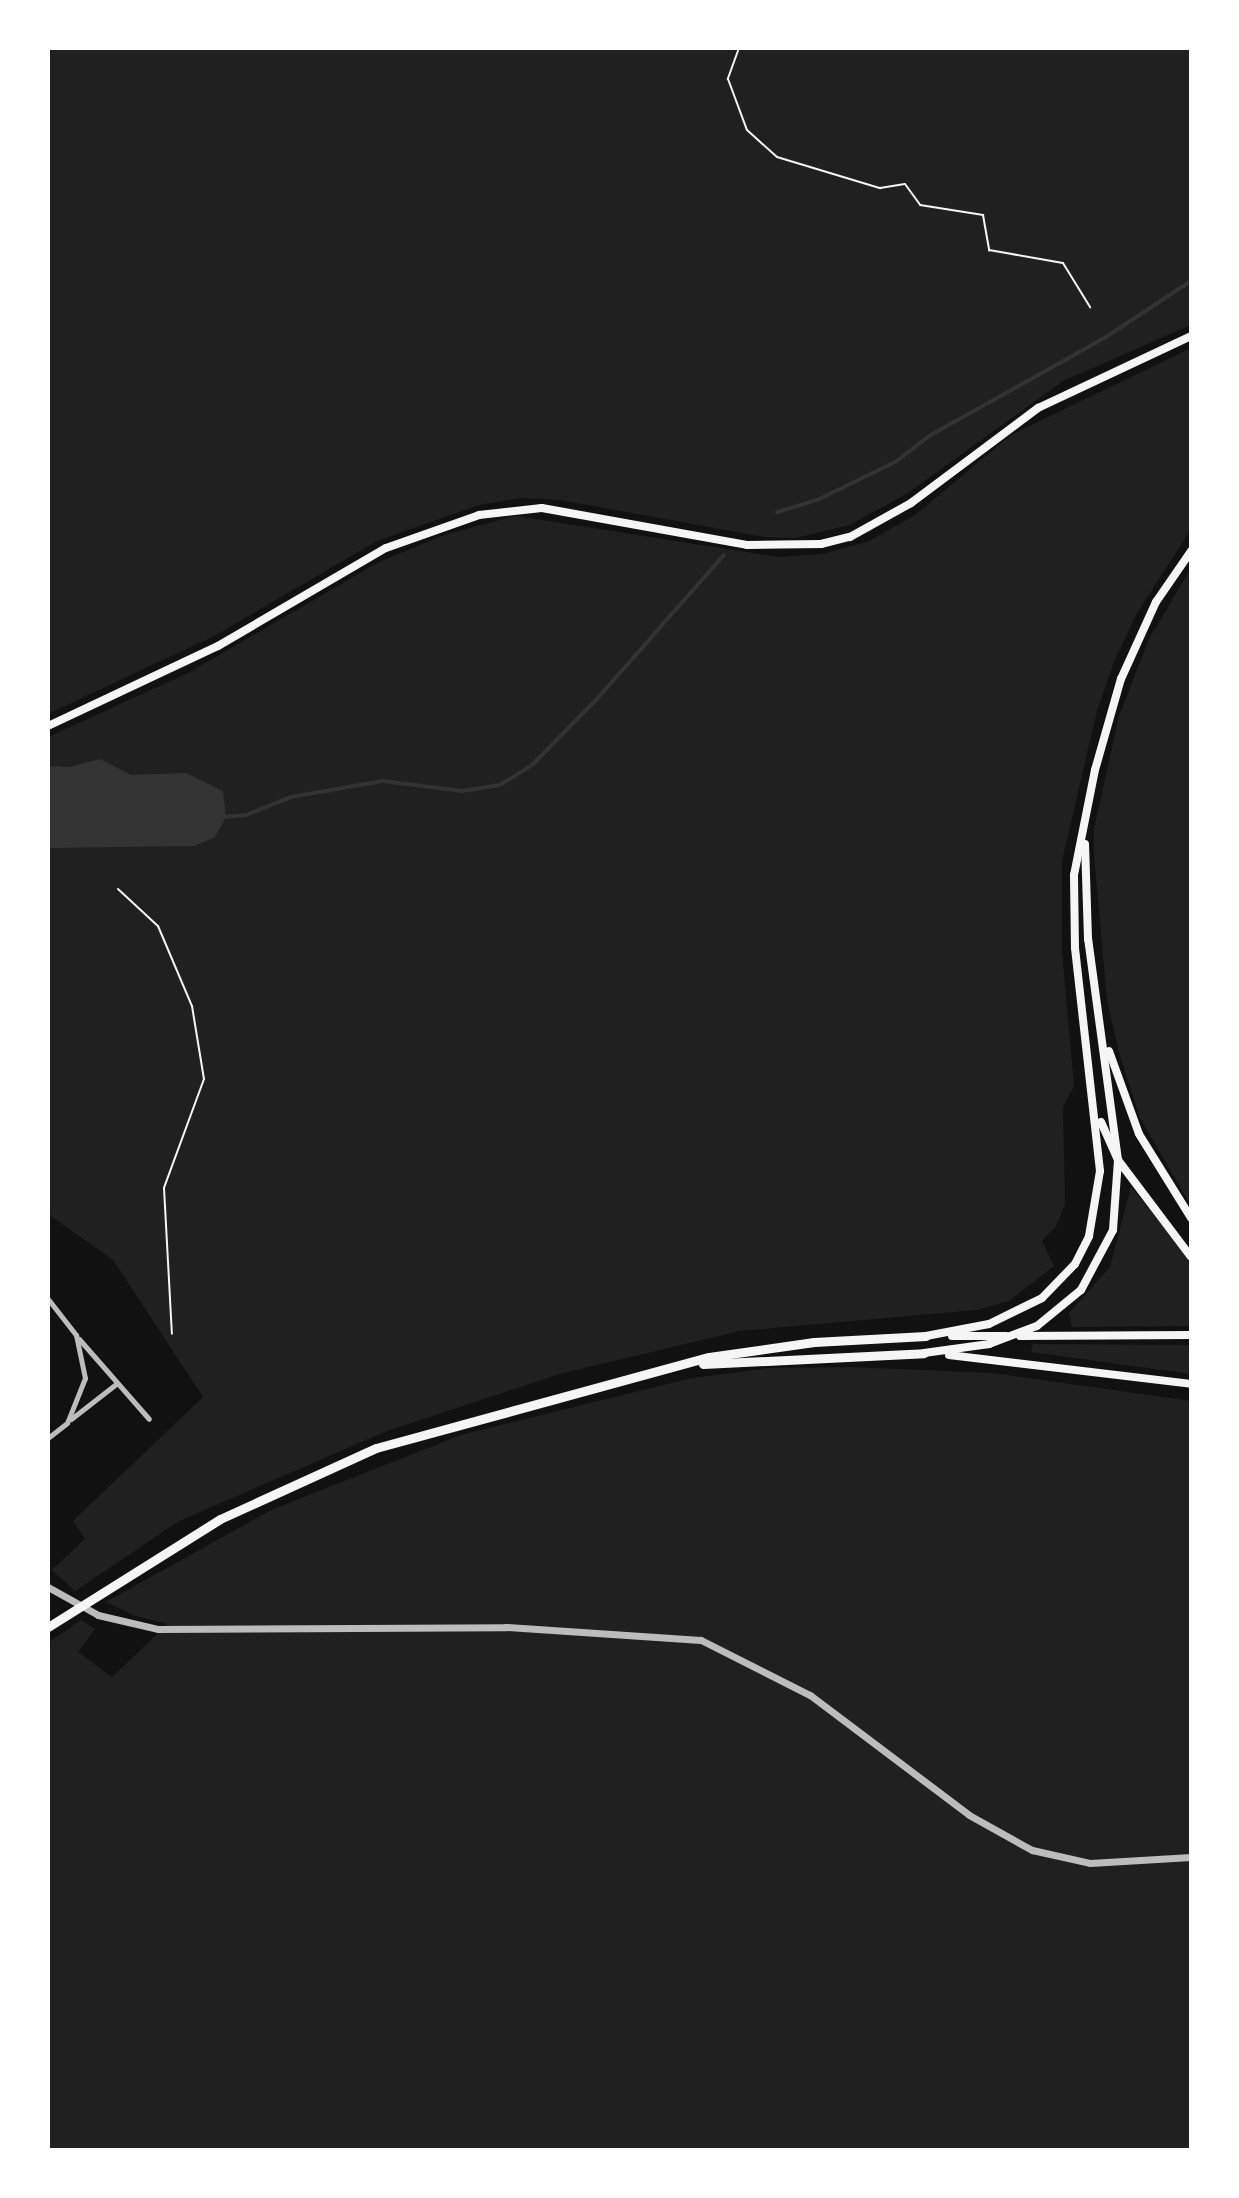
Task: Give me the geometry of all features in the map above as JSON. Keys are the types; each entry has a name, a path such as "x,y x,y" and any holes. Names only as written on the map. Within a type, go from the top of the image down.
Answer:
{"highway":[{"path":"48,1627 220,1519 376,1448 672,1367 769,1347 926,1336"},
{"path":"672,1367 846,1353 924,1353"}],"main road":[{"path":"48,726 218,646 386,548 479,515 542,508 747,545 821,544 850,537 911,503 1038,408 1191,336"},
{"path":"926,1336 1011,1316 1042,1298 1075,1264 1097,1206 1097,1110 1073,911 1085,828 1107,718 1156,602 1191,551"},
{"path":"924,1353 1014,1336 1058,1311 1098,1266 1113,1230 1118,1160 1088,939 1085,828"},
{"path":"1103,1034 1139,1134 1191,1218"},
{"path":"1097,1110 1118,1160 1191,1257"},
{"path":"926,1336 1191,1335"},
{"path":"924,1353 1191,1384"}],"street":[{"path":"48,1299 116,1384 149,1419"},
{"path":"67,1423 85,1378 76,1335"},
{"path":"48,1438 116,1384"},
{"path":"48,1587 98,1615 158,1629 491,1627 681,1636 727,1649 810,1695 969,1815 1032,1850 1090,1863 1191,1857"}],"path":[{"path":"739,48 728,79 747,130 777,157 867,185 905,184 920,205 983,215 989,250 1063,263 1090,307"},
{"path":"118,889 158,926 192,1006 204,1079 164,1188 172,1334"}],"shaded area":[{"path":"48,48 1191,48 1191,325 1063,381 908,493 850,525 795,538 764,537 560,500 521,498 479,505 377,541 216,635 48,714"},
{"path":"1191,348 1191,529 1136,615 1114,662 1097,711 1062,861 1062,952 1074,1086 1063,1107 1065,1204 1056,1226 1042,1241 1054,1266 1009,1301 976,1310 740,1331 563,1373 387,1431 179,1521 75,1591 52,1570 85,1539 73,1521 203,1397 113,1260 48,1214 48,737 190,672 377,563 444,535 516,516 778,557 823,554 869,541 915,515 1011,435"},
{"path":"1191,568 1191,1206 1140,1118 1119,1053 1107,1000 1094,829 1119,716 1149,639"},
{"path":"100,759 131,775 186,773 223,791 226,817 215,837 194,846 48,848 48,766 69,767"},
{"path":"1131,1187 1191,1261 1191,1326 1072,1327 1069,1313 1110,1267"},
{"path":"1033,1344 1191,1345 1191,1374 1031,1352"},
{"path":"850,1367 993,1373 1191,1401 1191,2150 48,2150 48,1643 81,1620 95,1629 78,1652 112,1677 168,1624 135,1616 106,1602 271,1510 461,1435 687,1379 767,1368"}],"waterway":[{"path":"777,512 817,500 897,461 929,436 1106,337 1191,281"},
{"path":"223,817 246,815 291,797 383,781 462,791 500,785 533,764 596,700 724,555"}]}
